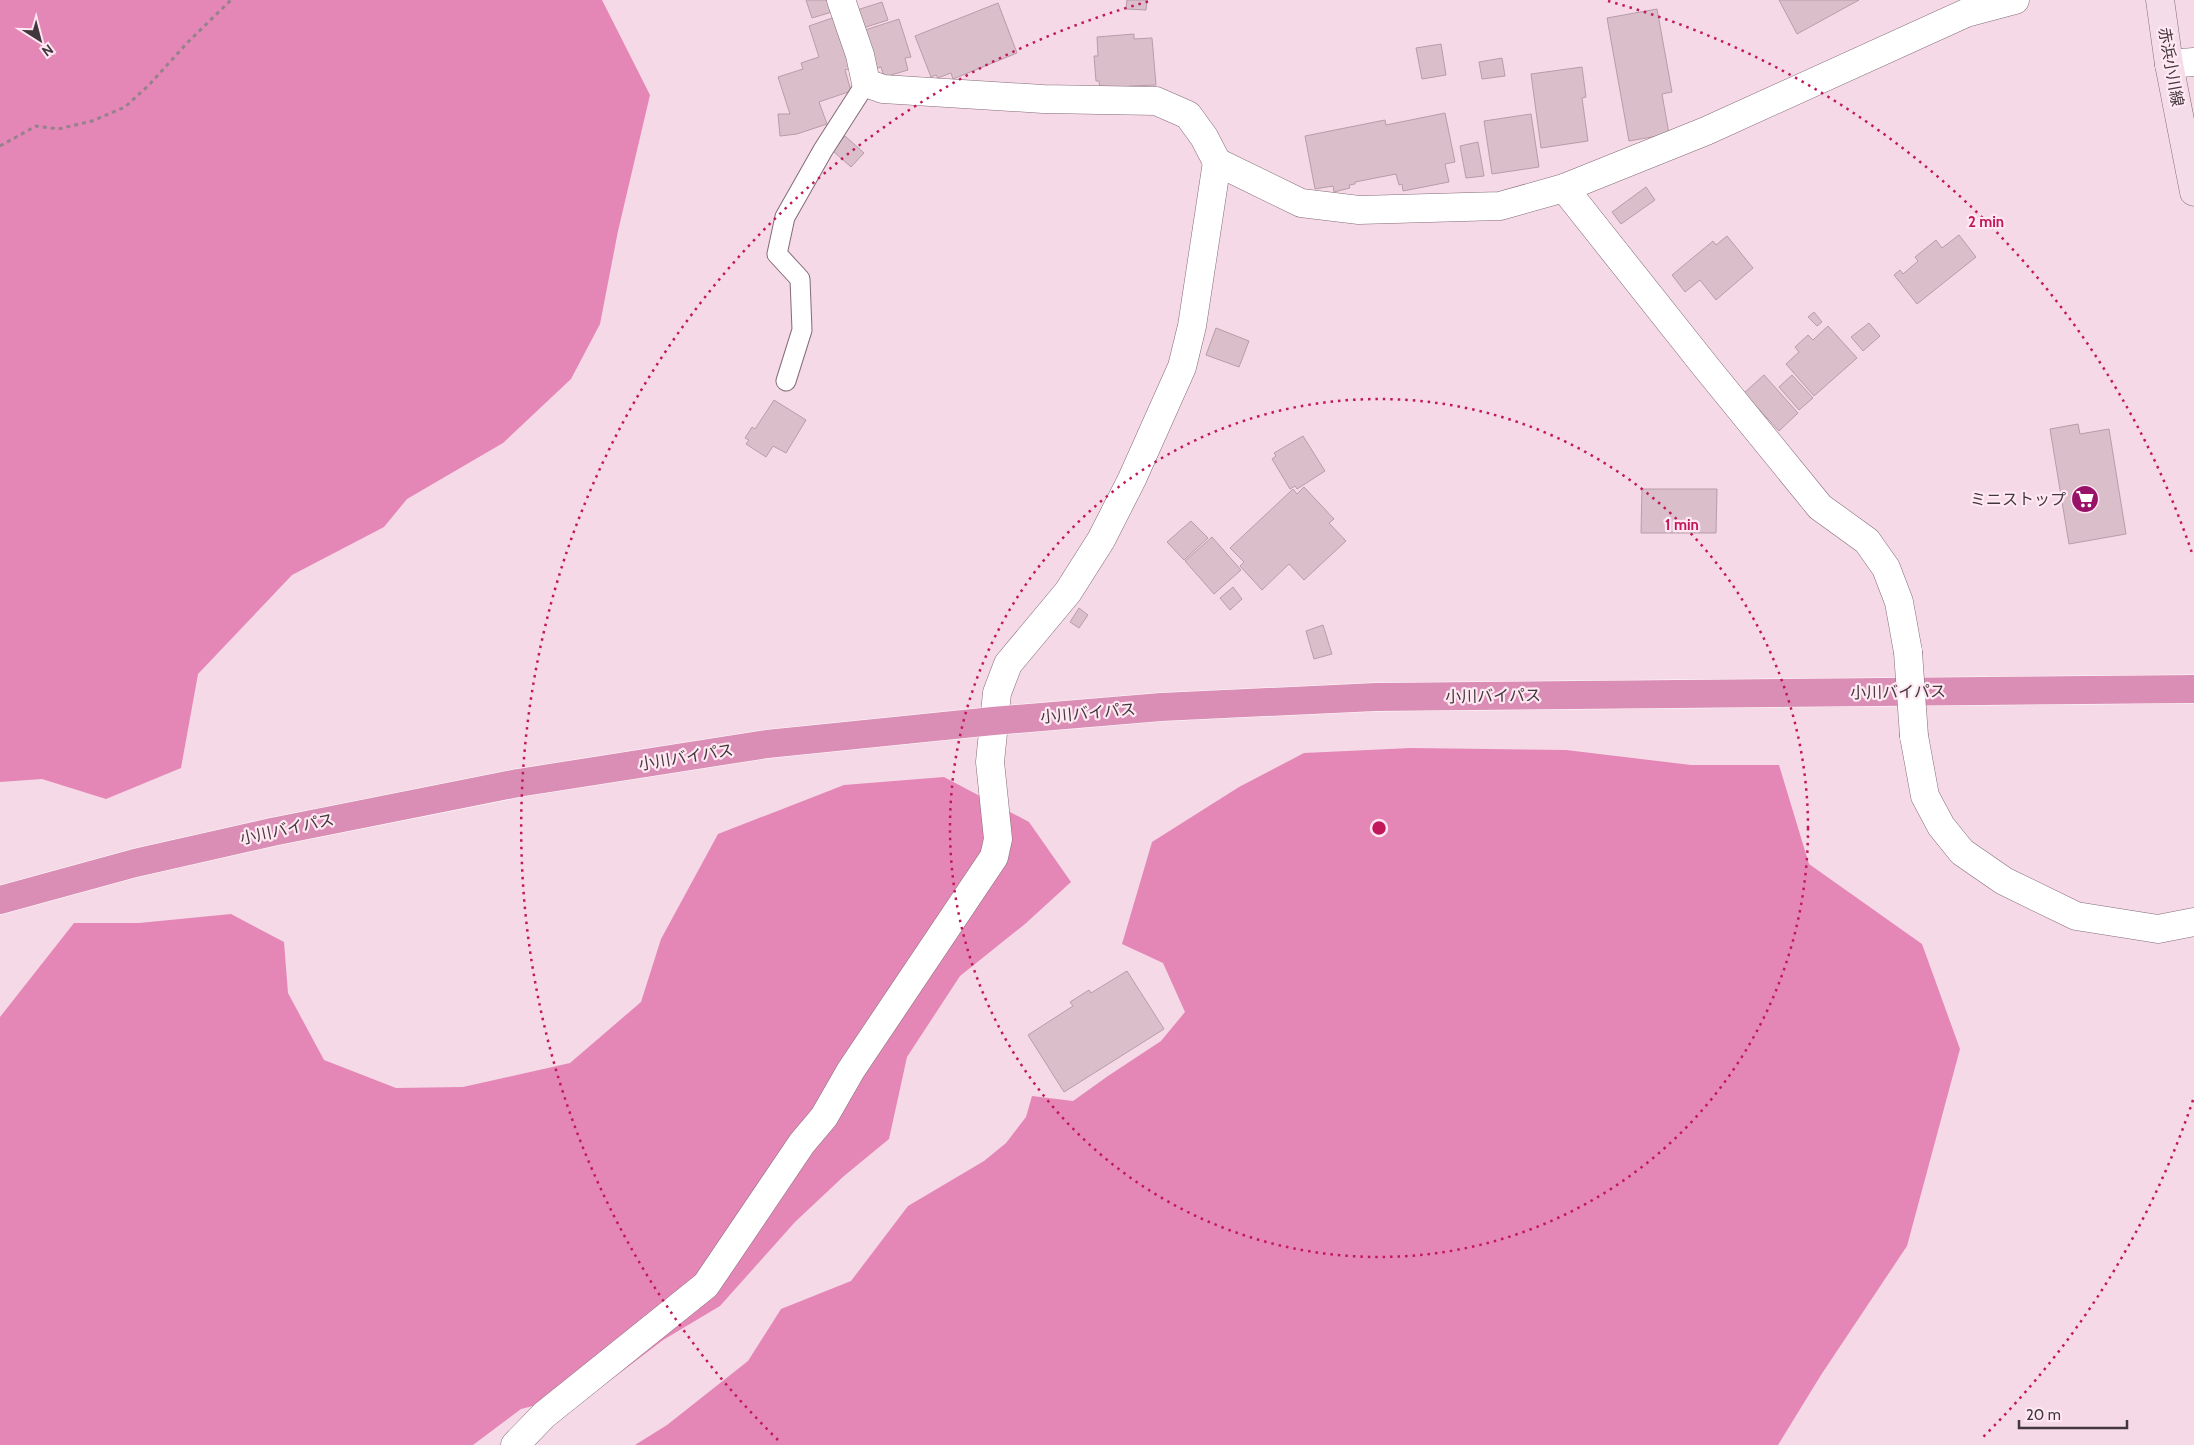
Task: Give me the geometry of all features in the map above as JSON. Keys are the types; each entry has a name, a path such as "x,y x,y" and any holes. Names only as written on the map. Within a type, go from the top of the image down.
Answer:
{"highway":[{"name":"小川バイパス","path":"0,900 136,863 272,832 518,783 767,744 993,721 1162,707 1376,697 2194,689"}],"main road":[{"name":"赤浜小川線","path":"2160,0 2182,63 2194,192"}],"street":[{"path":"515,1445 544,1415 706,1285 802,1143 824,1117 851,1070 994,857 998,839 990,762 997,693 1008,664 1068,592 1101,540 1132,479 1182,367 1192,326 1217,162 1204,136 1188,115 1156,101 1043,99 883,89 866,83 860,55 841,0"},
{"path":"1217,162 1301,203 1359,210 1500,206 1564,188 1706,131 1966,13 2015,0"},
{"path":"1564,188 1820,507 1867,541 1886,568 1898,602 1908,652 1914,736 1925,796 1941,826 1962,852 2004,881 2076,916 2158,929 2194,922"}],"lane":[{"path":"786,381 802,330 800,279 777,254 785,217 823,150 866,83"}],"path":[{"path":"0,146 36,126 58,129 92,122 125,107 150,85 188,42 231,0"}],"shaded area":[{"path":"0,0 602,0 650,95 618,231 600,324 571,379 503,443 407,499 384,527 292,575 198,674 181,768 106,799 42,779 0,782"},
{"path":"1411,748 1566,750 1691,765 1779,765 1809,864 1922,944 1960,1049 1907,1246 1821,1375 1778,1445 635,1445 667,1425 748,1361 781,1309 851,1281 908,1206 984,1161 1006,1143 1026,1117 1032,1096 1073,1101 1161,1041 1185,1012 1163,963 1122,944 1152,842 1239,787 1304,753"},
{"path":"944,777 1029,822 1071,882 1025,924 960,976 907,1057 889,1139 844,1176 795,1222 720,1306 663,1340 599,1389 521,1409 473,1445 0,1445 0,1017 74,923 139,923 231,914 284,942 288,993 324,1060 396,1088 463,1087 570,1063 641,1002 661,939 718,834 844,785"}],"building":[{"path":"806,0 831,0 835,11 812,18"},
{"path":"1127,0 1147,0 1146,10 1126,9"},
{"path":"1779,0 1859,0 1797,34"},
{"path":"882,2 888,20 863,28 857,10"},
{"path":"998,3 1017,53 953,79 951,73 938,78 936,75 931,77 915,36"},
{"path":"1657,9 1672,92 1662,94 1669,134 1629,141 1607,18"},
{"path":"838,16 852,68 845,70 851,91 819,102 827,124 797,134 780,136 778,114 790,114 778,77 803,69 801,63 819,57 809,26"},
{"path":"899,19 911,57 905,58 908,70 884,77 881,67 874,69 862,31"},
{"path":"1134,34 1134,39 1152,38 1156,85 1129,86 1129,90 1100,88 1099,81 1096,81 1094,56 1098,56 1097,37"},
{"path":"1441,44 1446,75 1422,79 1416,48"},
{"path":"1502,58 1505,76 1482,79 1479,62"},
{"path":"1582,67 1586,97 1582,98 1588,141 1541,148 1531,74"},
{"path":"1445,113 1455,162 1445,164 1449,182 1403,191 1402,184 1399,185 1396,174 1355,182 1355,184 1349,185 1350,188 1334,192 1333,186 1315,189 1305,136 1385,120 1386,125"},
{"path":"1531,114 1539,167 1492,174 1484,121"},
{"path":"845,136 864,153 851,167 833,151"},
{"path":"1478,142 1484,176 1466,178 1460,146"},
{"path":"1646,187 1655,200 1621,224 1612,212"},
{"path":"1959,235 1976,257 1917,304 1894,275 1900,270 1903,274 1918,261 1915,257 1936,240 1942,248"},
{"path":"1727,236 1753,268 1716,300 1700,280 1685,292 1672,275 1713,241 1716,245"},
{"path":"1814,312 1822,322 1817,326 1808,317"},
{"path":"1869,323 1880,336 1863,351 1851,337"},
{"path":"1828,326 1857,358 1814,396 1786,364 1799,352 1795,347 1808,335 1813,340"},
{"path":"1216,328 1249,341 1239,367 1206,355"},
{"path":"1764,375 1798,413 1779,431 1744,393"},
{"path":"1792,375 1813,398 1799,410 1779,387"},
{"path":"774,400 806,420 786,453 773,446 766,457 746,444 749,440 745,438 752,427 755,429"},
{"path":"2078,424 2080,434 2109,429 2126,534 2069,544 2050,429"},
{"path":"1303,436 1325,471 1297,489 1295,486 1290,489 1272,459 1276,456 1274,453"},
{"path":"1304,487 1334,519 1329,523 1346,541 1304,580 1289,564 1262,590 1240,566 1244,562 1230,548 1293,489 1297,494"},
{"path":"1642,489 1717,489 1716,533 1641,533"},
{"path":"1191,521 1208,538 1184,560 1167,542"},
{"path":"1212,537 1241,570 1214,594 1185,561"},
{"path":"1233,587 1242,599 1230,610 1220,598"},
{"path":"1079,608 1088,615 1079,628 1070,622"},
{"path":"1323,625 1332,654 1314,659 1306,631"},
{"path":"1127,971 1164,1029 1064,1092 1028,1035 1073,1006 1070,1002 1089,990 1091,993"}],"place":[{"name":"ミニストップ","path":"2085,499"}]}
